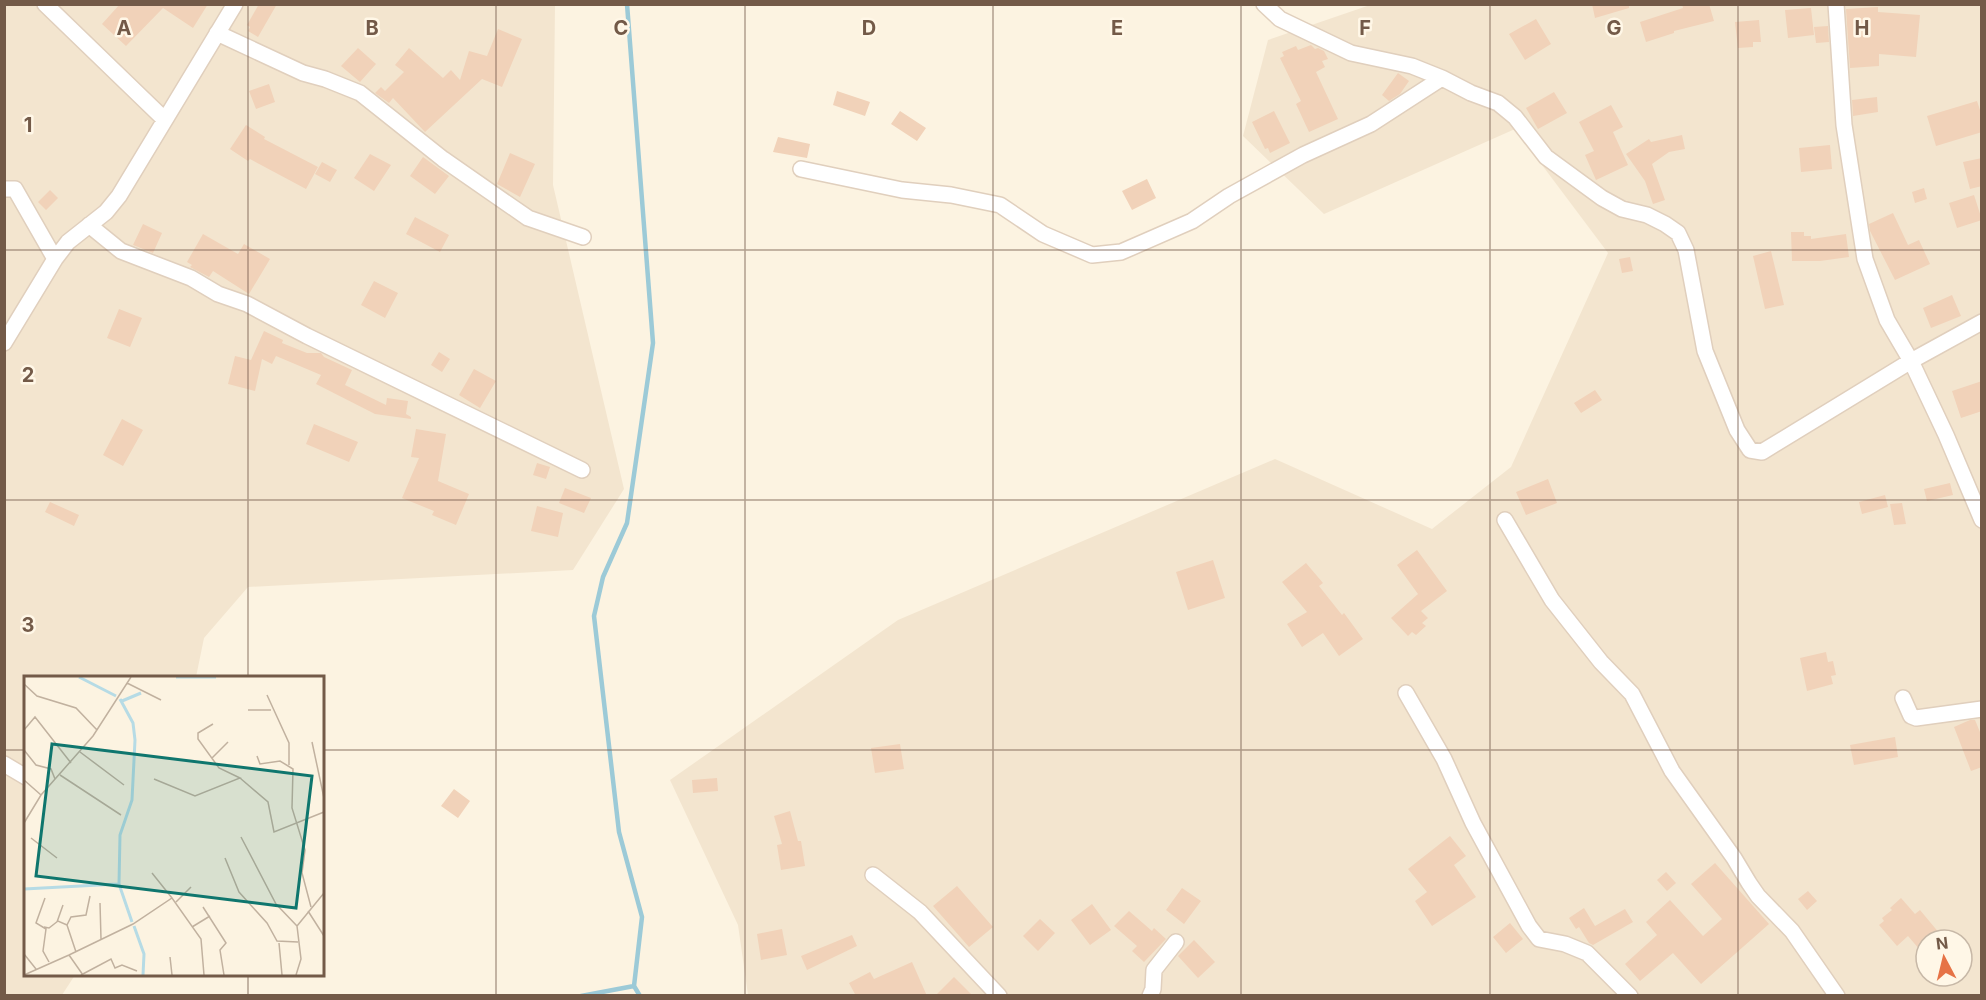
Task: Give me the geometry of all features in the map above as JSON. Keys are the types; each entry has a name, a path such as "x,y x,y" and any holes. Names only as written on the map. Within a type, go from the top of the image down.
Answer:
{"street":[{"path":"45,4 164,119"},
{"path":"4,343 55,259 68,242 106,212 119,196 235,4"},
{"path":"1264,4 1280,19 1351,53 1412,66 1498,103 1515,117 1546,157 1602,198 1622,209 1647,215 1678,233 1686,250 1705,351 1737,430 1750,450 1762,452 1911,361 1982,322"},
{"path":"1836,4 1844,125 1865,259 1887,320 1911,361 1982,520"},
{"path":"217,33 303,73 360,93 443,159 528,218 583,237"},
{"path":"801,169 903,190 951,195 1000,205 1043,234 1092,255 1121,252 1192,221 1229,196 1303,154 1371,123 1442,78"},
{"path":"4,189 15,189 55,259"},
{"path":"89,225 121,251 191,278 218,294 247,304 307,336 582,470"},
{"path":"1505,520 1552,600 1601,662 1632,694 1672,771 1758,896 1792,931 1838,996"},
{"path":"1406,693 1444,759 1473,823 1529,926 1539,939 1565,944 1587,953 1630,996"},
{"path":"1903,698 1911,716 1916,718 1982,709"},
{"path":"4,764 24,776"},
{"path":"873,875 920,912 999,996"},
{"path":"1150,996 1154,970 1176,942"}],"shaded area":[{"path":"1373,4 1981,5 1981,995 748,995 738,925 670,780 898,620 1275,459 1432,529 1511,467 1608,253 1515,129 1324,214 1243,136 1268,40"},
{"path":"5,5 555,5 553,185 624,489 573,570 248,587 204,638 196,676 24,676 24,976 74,976 62,995 5,996"}],"building":[{"path":"120,4 208,4 193,28 163,8 126,46 102,24"},
{"path":"259,4 277,4 258,37 248,31 250,27 247,25"},
{"path":"1592,4 1629,4 1629,8 1595,18"},
{"path":"1682,4 1709,4 1714,21 1674,31 1674,33 1646,42 1640,22 1683,8"},
{"path":"1878,7 1878,12 1920,15 1916,57 1879,54 1879,66 1850,68 1846,9"},
{"path":"1811,8 1814,35 1788,38 1785,10"},
{"path":"1536,19 1551,44 1525,60 1509,34"},
{"path":"1759,20 1761,42 1753,42 1753,47 1738,48 1735,22"},
{"path":"1828,26 1829,42 1816,43 1814,27"},
{"path":"498,29 522,39 502,87 482,79 425,132 393,98 389,103 375,93 381,87 385,91 404,72 395,65 409,48 443,78 451,70 460,80 469,51 487,56"},
{"path":"1311,45 1315,49 1324,51 1328,59 1322,61 1325,67 1316,72 1338,119 1309,132 1296,104 1301,101 1280,58 1284,56 1282,52 1296,46 1298,50"},
{"path":"358,48 376,64 360,82 341,66"},
{"path":"1398,73 1409,81 1400,94 1389,101 1382,95"},
{"path":"269,84 275,102 256,109 249,91"},
{"path":"837,91 870,102 865,116 833,105"},
{"path":"1554,92 1567,113 1538,129 1526,108"},
{"path":"1877,97 1878,112 1853,116 1852,100"},
{"path":"1977,101 1982,116 1982,132 1936,146 1927,116"},
{"path":"1611,105 1623,127 1613,132 1628,165 1596,180 1585,155 1594,151 1579,122"},
{"path":"900,111 926,128 917,141 891,124"},
{"path":"1274,111 1290,143 1270,153 1268,148 1265,149 1252,122"},
{"path":"246,125 265,137 264,139 318,167 306,189 250,159 248,161 230,149"},
{"path":"1682,135 1685,149 1669,152 1652,164 1665,200 1653,204 1645,181 1626,154 1649,139 1651,142"},
{"path":"778,137 810,144 807,158 773,152"},
{"path":"1830,145 1832,169 1801,172 1799,148"},
{"path":"510,153 535,164 520,197 497,184"},
{"path":"370,154 391,165 374,191 354,178"},
{"path":"423,157 449,176 435,194 410,176"},
{"path":"1982,158 1982,186 1970,189 1963,162"},
{"path":"322,162 337,170 330,182 315,174"},
{"path":"1147,179 1156,198 1132,210 1122,191"},
{"path":"1924,188 1927,199 1915,203 1912,192"},
{"path":"50,190 58,198 46,210 38,202"},
{"path":"1974,195 1982,220 1957,228 1949,203"},
{"path":"1893,213 1908,245 1919,240 1930,264 1895,280 1870,231 1869,224"},
{"path":"415,217 449,235 440,252 406,234"},
{"path":"143,224 162,233 153,253 133,245"},
{"path":"1791,232 1804,232 1804,236 1811,236 1811,239 1846,234 1849,257 1820,261 1792,261"},
{"path":"203,234 238,254 244,244 270,259 249,294 213,271 209,277 190,267 192,265 187,262"},
{"path":"1771,251 1784,305 1765,309 1753,256"},
{"path":"1630,257 1633,271 1622,273 1619,259"},
{"path":"374,281 398,293 385,318 361,305"},
{"path":"1952,295 1961,316 1931,328 1923,308"},
{"path":"119,309 142,318 130,347 107,338"},
{"path":"264,331 283,340 282,343 307,353 321,353 324,357 352,370 345,385 386,405 387,398 408,401 406,414 411,419 375,414 316,384 321,375 276,356 272,364 262,359 255,391 228,384 235,356 251,360"},
{"path":"439,352 450,359 442,372 431,365"},
{"path":"474,369 496,381 480,408 459,395"},
{"path":"1982,381 1982,411 1961,418 1952,391"},
{"path":"1595,390 1602,400 1581,413 1574,403"},
{"path":"122,419 143,430 123,466 103,455"},
{"path":"314,424 358,442 349,462 306,444"},
{"path":"416,429 446,434 438,481 469,494 456,525 432,515 434,511 402,498 419,458 411,457"},
{"path":"537,463 550,467 546,479 533,475"},
{"path":"1548,479 1557,503 1526,515 1516,492"},
{"path":"1950,483 1953,495 1927,501 1924,489"},
{"path":"565,488 591,498 584,513 559,503"},
{"path":"1885,495 1888,507 1862,514 1859,502"},
{"path":"50,502 79,515 74,526 45,512"},
{"path":"1902,503 1906,524 1894,525 1890,504"},
{"path":"537,506 563,513 558,537 531,531"},
{"path":"1417,550 1447,591 1421,611 1428,618 1422,623 1426,626 1416,635 1412,632 1408,636 1391,618 1418,594 1397,565"},
{"path":"1213,560 1225,598 1188,610 1176,572"},
{"path":"1306,563 1323,583 1319,586 1342,615 1344,613 1363,639 1339,656 1323,633 1302,647 1287,624 1307,612 1282,582"},
{"path":"1826,652 1828,662 1833,661 1836,675 1831,676 1833,684 1807,691 1800,658"},
{"path":"1975,720 1982,737 1982,767 1971,771 1954,727"},
{"path":"1895,737 1898,757 1854,765 1850,745"},
{"path":"900,744 904,769 875,773 871,748"},
{"path":"717,778 718,791 693,793 692,780"},
{"path":"454,789 470,801 458,818 441,806"},
{"path":"790,811 798,841 801,841 805,866 781,870 777,845 782,844 774,816"},
{"path":"1450,836 1466,856 1454,865 1476,897 1432,926 1415,901 1427,892 1408,869"},
{"path":"1715,863 1769,924 1701,984 1673,953 1640,981 1625,964 1657,935 1646,922 1670,900 1703,936 1722,919 1691,884"},
{"path":"1666,872 1676,883 1667,891 1657,880"},
{"path":"957,886 993,927 969,947 933,906"},
{"path":"1182,888 1201,901 1184,924 1166,910"},
{"path":"1808,891 1817,901 1807,910 1798,899"},
{"path":"1901,898 1915,914 1920,910 1935,928 1914,928 1914,943 1908,936 1897,946 1879,925 1884,921 1882,918 1892,910 1890,908"},
{"path":"1092,904 1111,930 1090,945 1071,920"},
{"path":"1584,908 1595,926 1625,909 1633,922 1593,945 1589,943 1579,927 1576,929 1569,918"},
{"path":"1129,911 1152,931 1154,928 1166,939 1144,962 1132,951 1137,946 1114,926"},
{"path":"1040,919 1055,933 1038,951 1023,936"},
{"path":"1510,923 1523,939 1506,953 1493,937"},
{"path":"782,929 787,955 761,960 757,934"},
{"path":"852,935 857,946 807,970 801,956"},
{"path":"1194,940 1215,962 1198,978 1178,956"},
{"path":"912,962 927,996 856,996 849,983 870,972 874,979"},
{"path":"954,977 973,996 935,996"}],"waterway":[{"path":"627,4 653,343 627,523 603,577 594,616 619,832 642,917 634,986 640,996"},
{"path":"581,996 634,986"}]}
